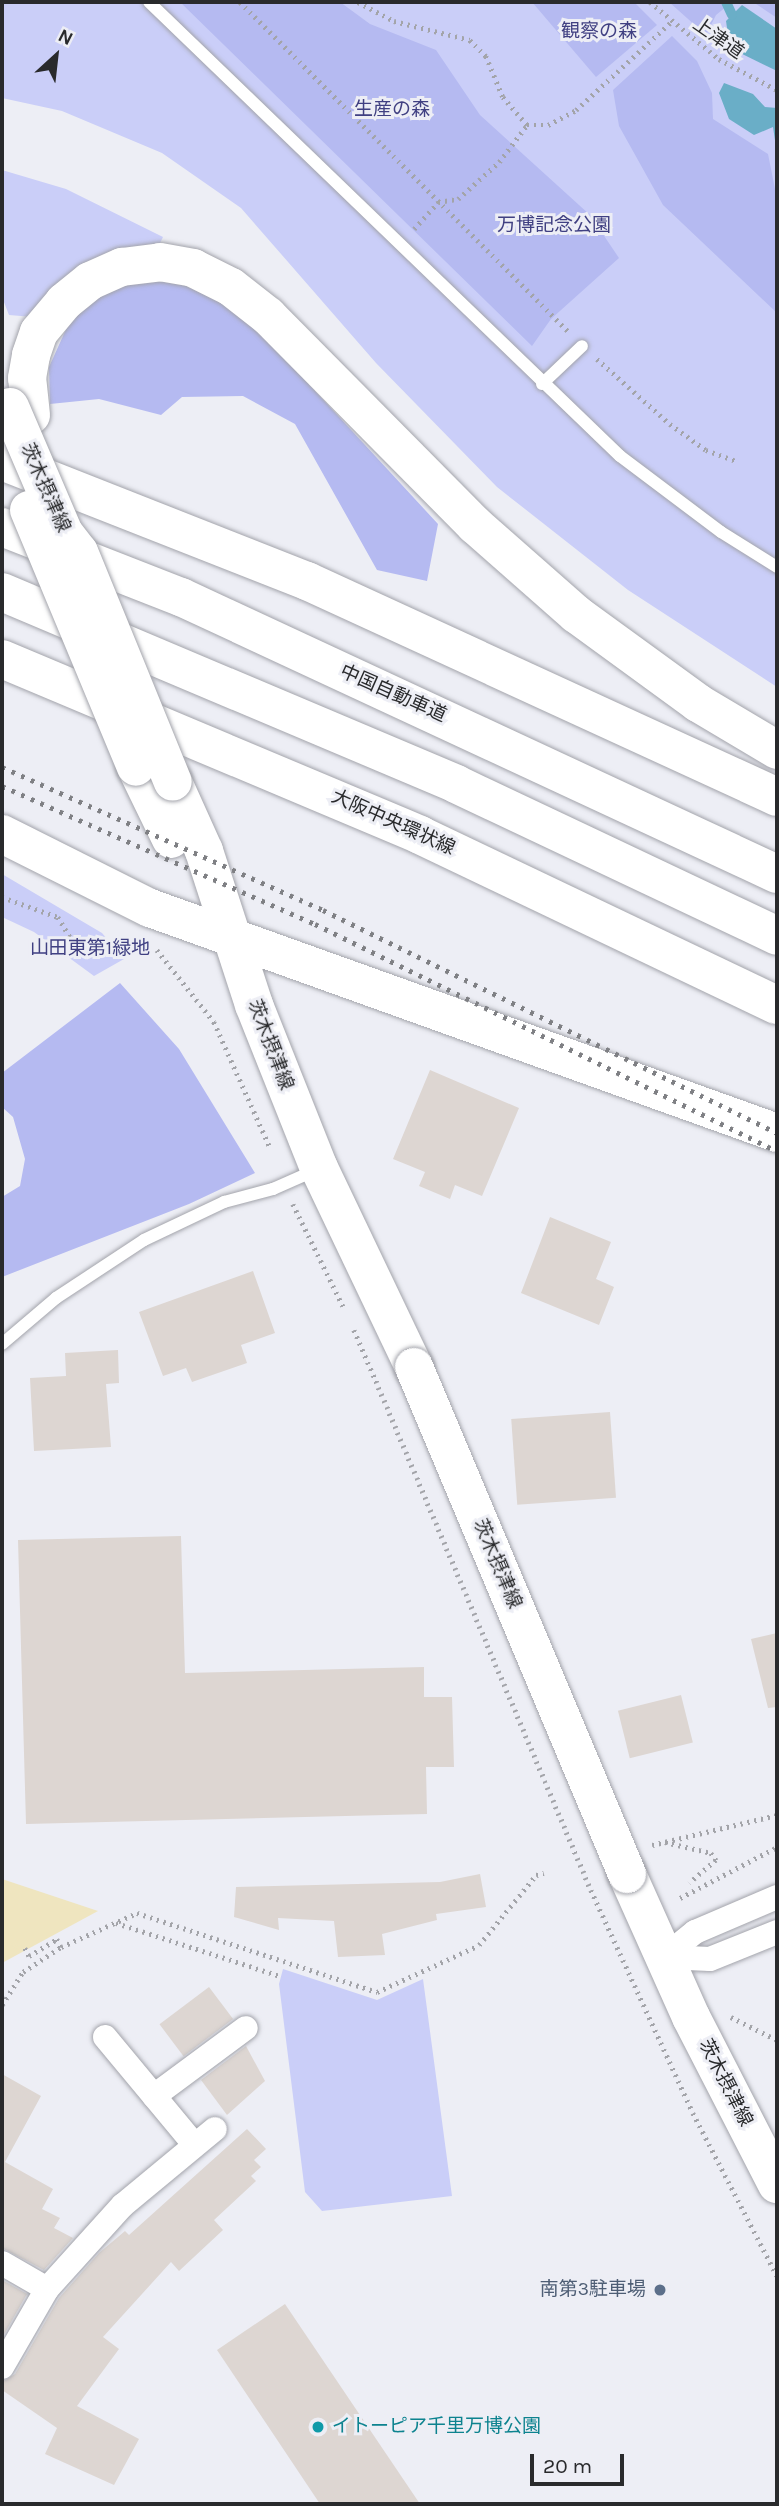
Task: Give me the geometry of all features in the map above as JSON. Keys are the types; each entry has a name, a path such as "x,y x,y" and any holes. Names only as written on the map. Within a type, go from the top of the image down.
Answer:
{"main road":[{"name":"茨木摂津線","path":"777,750 698,703 576,614 475,525 268,316 203,272 175,263 144,262 104,274 79,288 51,314 34,344 27,378 14,403 77,527 79,552 204,851 232,938 319,1168 414,1367 664,1957 777,2183"},
{"name":"茨木摂津線","path":"2,444 135,767 207,911 232,938"},
{"path":"2,461 295,576 777,797"},
{"name":"中国自動車道","path":"2,527 181,597 777,874"},
{"path":"2,592 456,784 777,936"},
{"name":"大阪中央環状線","path":"2,659 421,835 777,1004"},
{"path":"2,834 150,908 777,1133"}],"street":[{"path":"664,1957 695,1931 777,1897"},
{"path":"664,1957 710,1959 777,1932"},
{"path":"154,2096 246,2028"},
{"path":"105,2037 193,2143"},
{"path":"2,2367 47,2289 123,2205 193,2143 215,2129"},
{"path":"2,2263 47,2289"}],"lane":[{"path":"149,2 542,384 620,456 720,532 777,567"},
{"path":"542,384 582,345"},
{"path":"2,1345 56,1298 144,1240 224,1202 285,1184 319,1168"}],"path":[{"path":"240,2 582,345 670,424 706,450 737,461"},
{"path":"358,2 394,21 470,40 486,56 503,97 527,125 548,125 576,110 671,22"},
{"name":"上津道","path":"650,2 719,59 777,90"},
{"path":"399,245 438,202 458,199 499,162 527,125"},
{"path":"2,897 58,917 74,944 96,955 126,945"},
{"path":"148,940 188,985 214,1022 376,1381 591,1889 693,2113 777,2276"},
{"path":"652,1845 777,1815"},
{"path":"664,1842 711,1853 716,1860 690,1883"},
{"path":"680,1898 777,1847"},
{"path":"2,2005 23,1972 61,1947 136,1913 377,1992 479,1945 536,1875 544,1873"},
{"path":"115,1922 281,1976"},
{"path":"25,1948 29,1956 57,1939 61,1947"},
{"path":"721,2012 777,2039"}],"green space":[{"name":"万博記念公園","path":"2,2 777,2 777,687 628,590 497,487 376,363 241,208 162,153 62,111 2,98"},
{"name":"生産の森","path":"180,2 340,2 370,24 436,50 480,115 590,215 619,258 551,319 532,346"},
{"name":"観察の森","path":"532,2 634,2 657,25 596,77"},
{"path":"669,2 732,2 716,15 706,35"},
{"path":"753,2 777,2 777,18"},
{"path":"672,36 697,61 712,93 713,119 768,154 777,199 777,313 663,205 619,126 613,90"},
{"path":"2,170 66,189 163,237 160,243 120,249 33,317 9,315 2,297"},
{"path":"153,280 186,286 225,304 268,340 438,524 427,581 377,570 295,424 243,396 182,397 161,415 99,399 50,404 49,367 68,325 93,300 121,286"},
{"name":"山田東第1緑地","path":"2,874 102,933 124,959 94,976 34,932 2,917"},
{"path":"120,983 179,1049 255,1173 189,1204 2,1277 2,1197 20,1186 25,1159 13,1117 2,1107 2,1073"},
{"path":"283,1969 377,2000 423,1979 452,2196 322,2211 305,2192 279,1984"}],"sand":[{"path":"2,1879 98,1911 2,1963"}],"shaded area":[{"path":"742,5 777,29 777,71 730,48 726,21"},
{"path":"724,83 753,94 765,107 777,108 777,154 773,127 754,135 729,119 719,93"}],"building":[{"path":"430,1070 519,1108 482,1196 455,1185 450,1199 419,1186 425,1172 393,1159"},
{"path":"550,1217 611,1242 596,1279 614,1287 599,1325 521,1293"},
{"path":"253,1271 275,1333 241,1345 247,1363 192,1382 186,1368 163,1376 139,1312"},
{"path":"118,1350 119,1383 106,1384 111,1447 34,1451 30,1378 66,1376 65,1353"},
{"path":"610,1412 616,1498 517,1505 511,1419"},
{"path":"181,1536 185,1673 424,1667 424,1697 452,1697 454,1767 426,1767 427,1814 26,1824 18,1540"},
{"path":"777,1633 777,1707 768,1708 751,1639"},
{"path":"681,1695 693,1743 630,1758 618,1711"},
{"path":"480,1874 486,1907 436,1914 437,1920 382,1934 385,1955 338,1957 334,1921 278,1918 279,1930 234,1917 236,1887 440,1882"},
{"path":"209,1987 233,2019 184,2056 159,2024"},
{"path":"246,2046 265,2081 227,2115 201,2080"},
{"path":"2,2074 41,2096 5,2162 53,2189 42,2209 60,2218 54,2228 73,2238 44,2270 2,2248"},
{"path":"247,2129 266,2149 254,2160 261,2167 251,2176 256,2181 214,2220 223,2230 179,2271 171,2262 103,2337 119,2349 77,2406 139,2439 114,2485 45,2454 57,2428 2,2390 2,2382 15,2374 59,2298 99,2253 125,2231 129,2235"},
{"path":"2,2280 27,2294 2,2338"},
{"name":"イトーピア千里万博公園","path":"285,2304 420,2504 320,2504 217,2350"}],"waterway":[{"path":"726,2 732,15"}],"railway":[{"path":"2,767 323,910 777,1133"},
{"path":"2,786 315,924 777,1151"}],"place":[{"name":"南第3駐車場","path":"660,2290"},
{"name":"イトーピア千里万博公園","path":"318,2427"}]}
